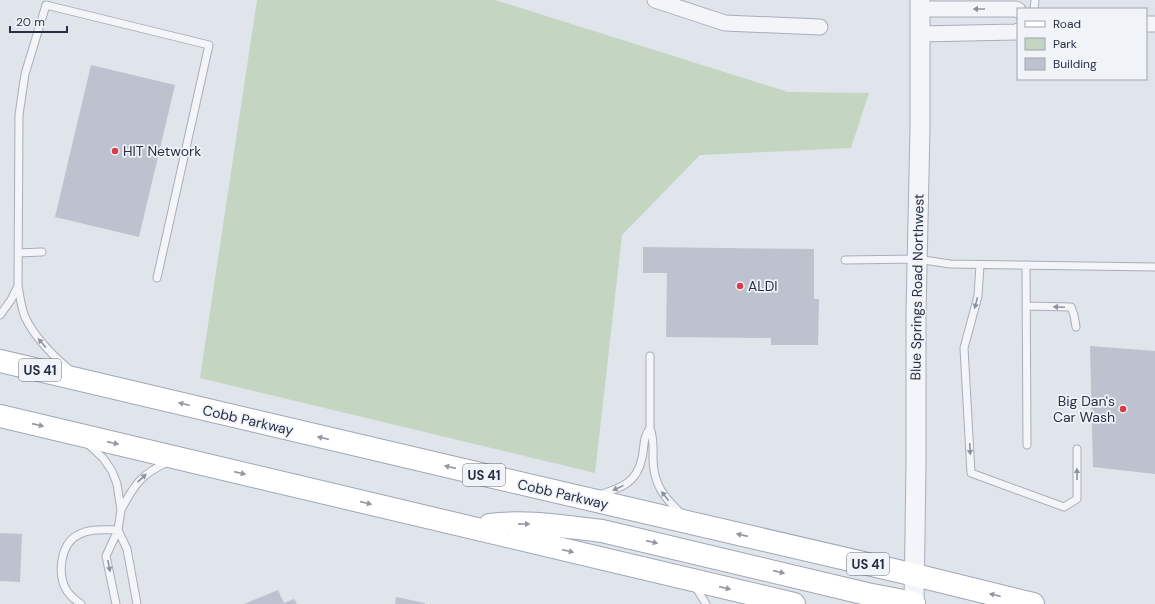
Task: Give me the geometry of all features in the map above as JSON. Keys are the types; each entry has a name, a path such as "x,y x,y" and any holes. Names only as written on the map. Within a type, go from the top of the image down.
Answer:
{"main road":[{"name":"Cobb Parkway","path":"0,361 276,427 915,575 1033,604"},
{"path":"0,416 688,579 777,602"},
{"path":"471,528 499,524 526,524 602,531 914,604"}],"street":[{"path":"655,0 725,23 820,27"},
{"path":"920,4 1017,10"},
{"name":"Blue Springs Road Northwest","path":"914,604 920,128 920,4"},
{"path":"920,34 1017,32"}],"lane":[{"path":"80,379 53,355 40,341 31,328 25,315 18,286 20,115 25,74 46,5 209,45 157,278"},
{"path":"18,253 42,252"},
{"path":"845,260 918,259 950,264 1155,267"},
{"path":"980,265 978,296 964,348 971,473 1064,507 1077,499 1076,449"},
{"path":"1026,266 1027,445"},
{"path":"0,316 11,300 18,286"},
{"path":"1027,306 1071,307 1076,327"},
{"path":"650,356 650,428 653,438 654,475 658,487 673,506 692,524"},
{"path":"586,499 617,489 630,481 638,472 642,458 644,436 650,428"},
{"path":"75,433 94,448 103,458 112,471 117,484 121,510 118,530 106,556 116,604"},
{"path":"121,510 130,492 140,480 153,469 178,458"},
{"path":"81,604 72,599 66,590 63,581 62,558 66,546 76,535 92,529 118,530"},
{"path":"118,530 127,549 136,604"},
{"path":"688,579 698,589 706,604"}],"green space":[{"path":"257,0 495,0 788,92 869,93 851,148 700,155 622,235 595,473 200,378"}],"building":[{"name":"HIT Network","path":"91,65 175,85 139,237 55,217"},
{"name":"ALDI","path":"643,247 814,249 814,299 819,299 818,345 771,345 771,338 666,337 667,273 643,273"},
{"name":"Big Dan's Car Wash","path":"1090,346 1155,351 1155,474 1093,467"},
{"path":"0,533 22,534 20,582 0,581"},
{"path":"278,590 284,603 294,599 297,604 244,604"},
{"path":"396,597 425,603 425,604 395,604"}],"place":[{"name":"HIT Network","path":"115,151"},
{"name":"ALDI","path":"740,286"},
{"name":"Big Dan's Car Wash","path":"1123,409"}]}
